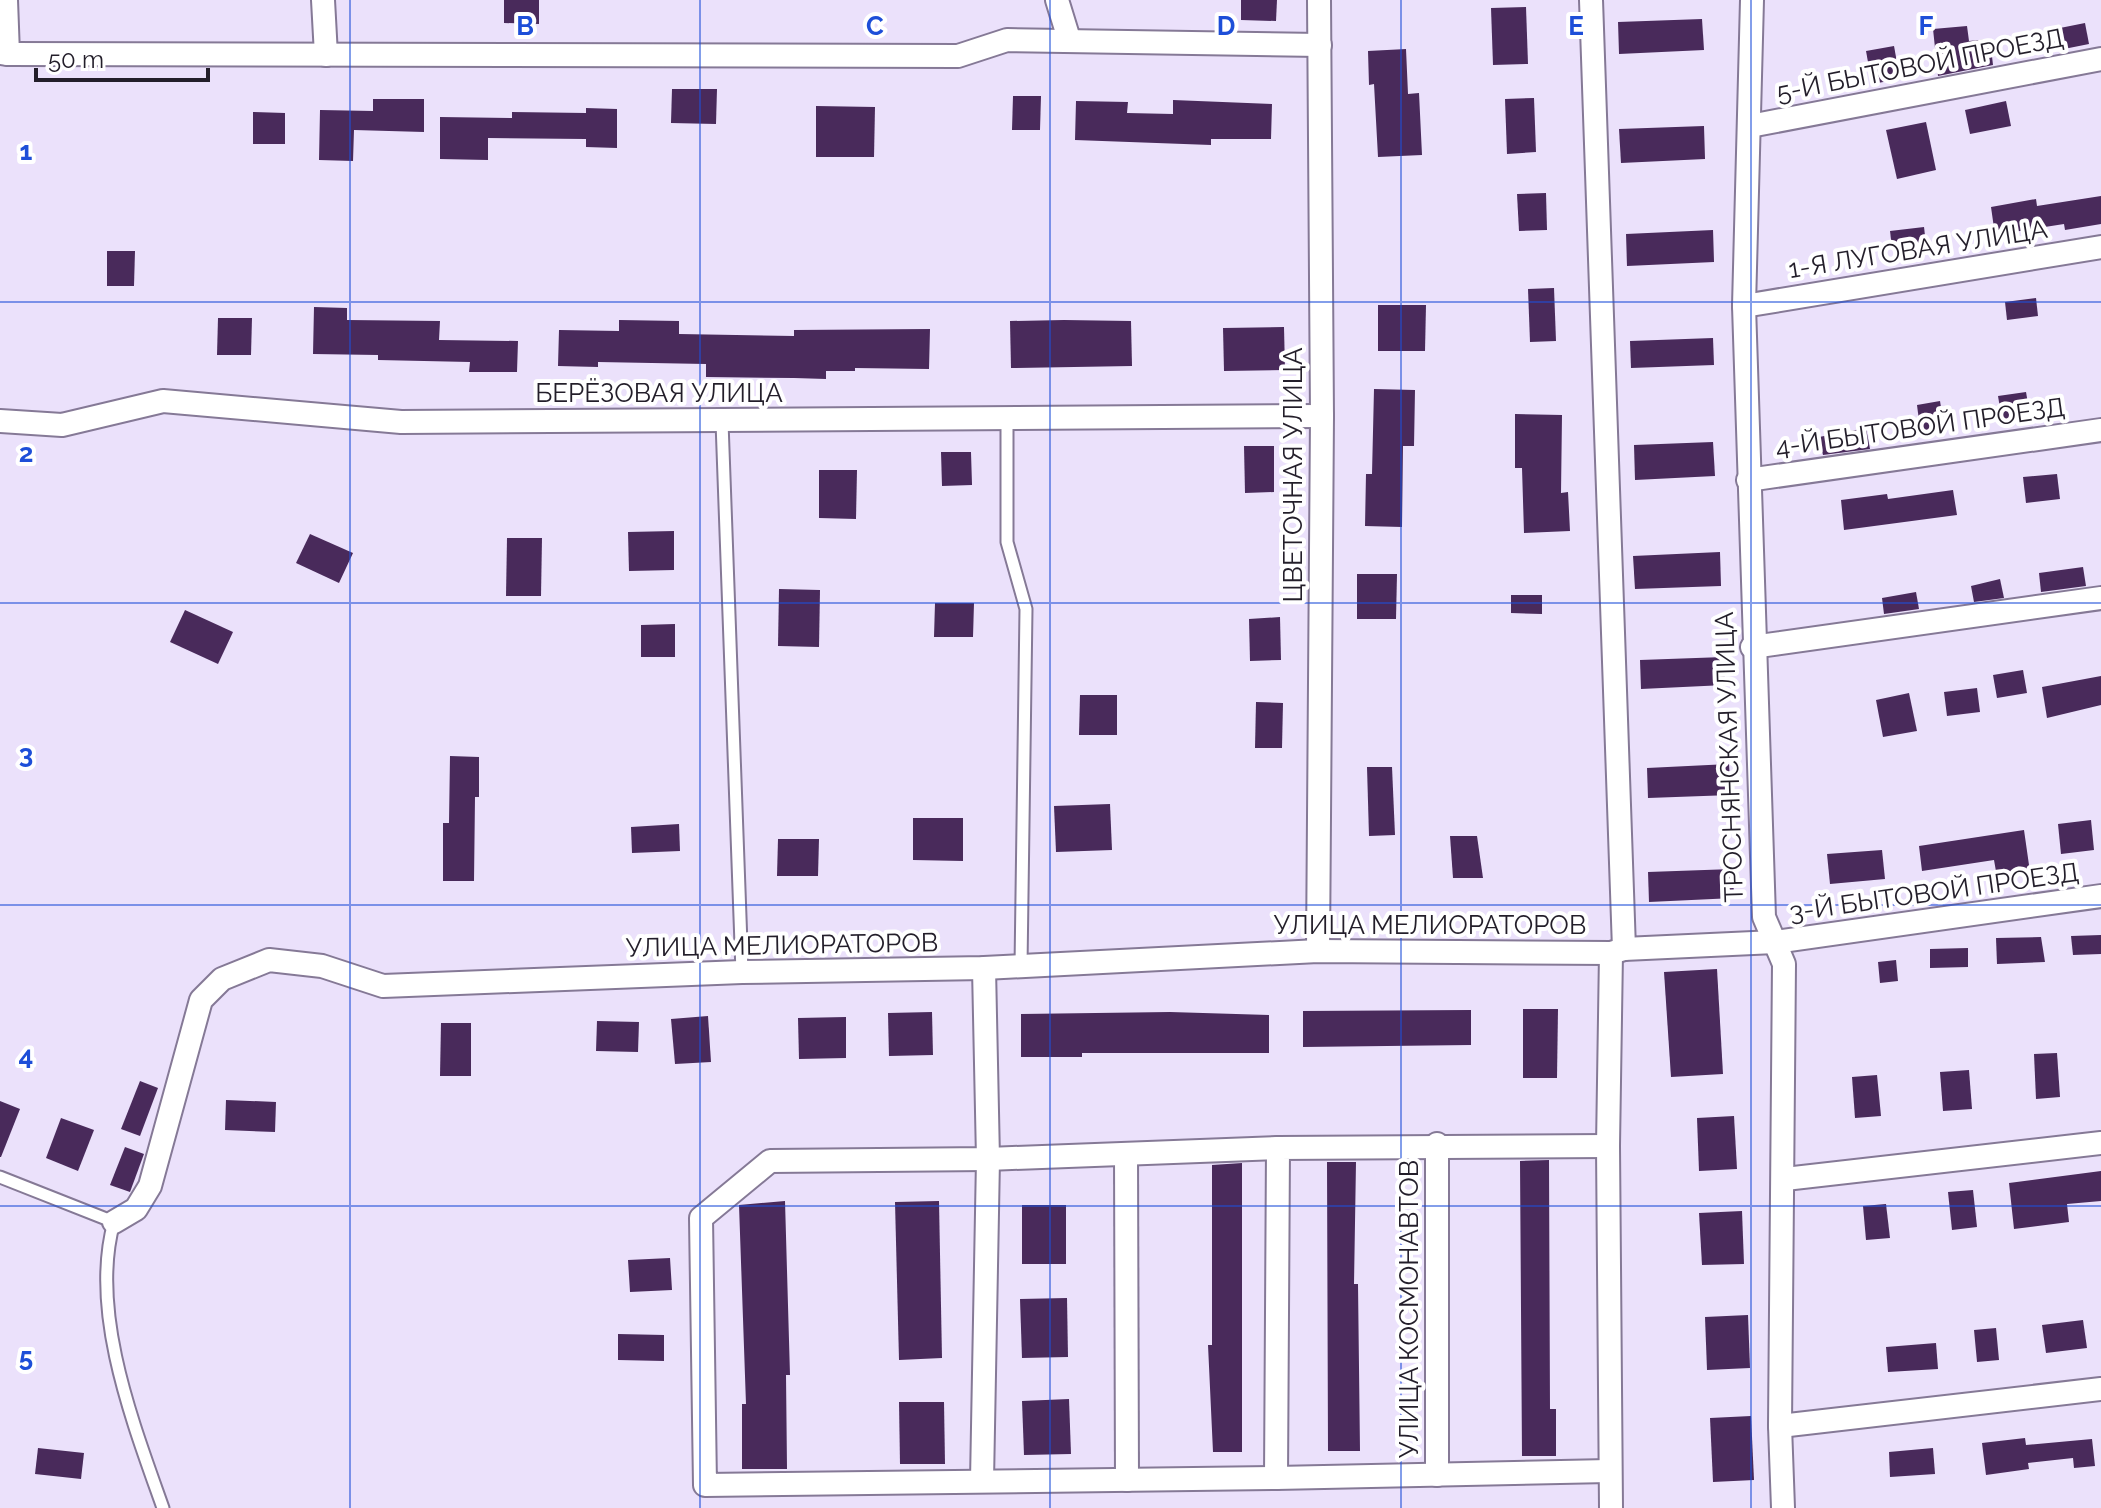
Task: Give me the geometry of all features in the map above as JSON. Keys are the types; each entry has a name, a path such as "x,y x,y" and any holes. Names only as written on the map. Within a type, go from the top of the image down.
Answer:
{"street":[{"path":"6,0 4,54 958,56 1007,40 1320,45"},
{"path":"323,0 326,55"},
{"path":"1057,0 1069,39"},
{"name":"ЦВЕТОЧНАЯ УЛИЦА","path":"1318,951 1322,416 1319,0"},
{"path":"1591,0 1618,951 1608,1146 1611,1508"},
{"name":"ТРОСНЯНСКАЯ УЛИЦА","path":"1752,0 1744,306 1752,647 1764,917 1784,964 1785,1179 1780,1426 1783,1508"},
{"name":"5-Й БЫТОВОЙ ПРОЕЗД","path":"1750,126 2101,59"},
{"name":"1-Я ЛУГОВАЯ УЛИЦА","path":"1744,306 2101,247"},
{"name":"БЕРЁЗОВАЯ УЛИЦА","path":"0,421 62,425 163,401 401,422 1322,416"},
{"name":"4-Й БЫТОВОЙ ПРОЕЗД","path":"1748,480 2101,430"},
{"path":"1752,647 2101,598"},
{"name":"3-Й БЫТОВОЙ ПРОЕЗД","path":"1618,951 1775,942 2101,896"},
{"name":"УЛИЦА МЕЛИОРАТОРОВ","path":"114,1222 136,1209 150,1186 201,1000 222,979 269,960 322,966 383,986 742,972 984,968 1318,951 1618,951"},
{"path":"982,1481 988,1159 984,968"},
{"path":"1785,1179 2101,1143"},
{"name":"УЛИЦА КОСМОНАВТОВ","path":"1437,1144 1437,1475"},
{"name":"УЛИЦА КОСМОНАВТОВ","path":"1608,1146 1437,1144 988,1159 770,1161 701,1218 705,1485 1609,1471"},
{"path":"1276,1478 1278,1148"},
{"path":"1126,1154 1127,1480"},
{"path":"1780,1426 2101,1389"}],"lane":[{"path":"1007,418 1007,542 1026,609 1021,966"},
{"path":"722,422 742,972"},
{"path":"0,1177 114,1222 105,1254 108,1315 136,1432 163,1508"}],"building":[{"path":"504,0 539,0 539,24 504,23"},
{"path":"1241,0 1277,0 1276,21 1241,20"},
{"path":"1526,7 1528,64 1493,65 1491,8"},
{"path":"1702,19 1704,50 1619,54 1618,22"},
{"path":"2085,23 2089,44 2054,51 2050,30"},
{"path":"1967,26 1969,41 1990,39 1993,65 1938,76 1933,29"},
{"path":"1894,46 1900,79 1872,84 1866,51"},
{"path":"1406,49 1408,94 1419,93 1422,155 1378,157 1374,84 1369,85 1368,51"},
{"path":"672,89 717,89 716,124 671,123"},
{"path":"1013,96 1041,96 1040,130 1012,130"},
{"path":"1534,98 1536,152 1507,154 1505,99"},
{"path":"373,99 424,99 424,132 354,130 353,161 319,160 320,110 373,111"},
{"path":"1173,100 1272,104 1271,139 1211,139 1211,145 1075,140 1076,101 1128,102 1127,113 1173,114"},
{"path":"2006,101 2011,126 1970,134 1965,110"},
{"path":"816,106 875,107 874,157 816,157"},
{"path":"586,108 617,109 617,148 586,147 586,139 488,138 488,160 440,159 440,117 512,118 512,112 586,113"},
{"path":"253,112 285,113 285,144 253,144"},
{"path":"1926,122 1936,170 1897,179 1886,130"},
{"path":"1704,126 1705,159 1621,163 1619,129"},
{"path":"1546,193 1547,230 1519,231 1517,194"},
{"path":"2101,196 2101,224 2065,230 2064,224 1995,235 1991,207 2036,199 2037,206"},
{"path":"1924,227 1926,244 1892,248 1890,231"},
{"path":"1713,230 1714,262 1627,266 1626,234"},
{"path":"107,251 135,251 134,286 107,286"},
{"path":"1554,288 1556,341 1530,342 1528,289"},
{"path":"2036,298 2038,316 2007,320 2005,302"},
{"path":"1378,305 1426,305 1425,351 1378,351"},
{"path":"314,307 347,308 347,320 440,321 439,340 518,341 517,372 469,372 470,362 378,360 378,355 313,354"},
{"path":"218,318 252,318 251,355 217,355"},
{"path":"619,320 679,321 679,334 794,336 794,330 930,329 929,369 855,368 855,371 826,371 826,379 706,377 706,364 598,362 598,367 558,366 559,330 619,331"},
{"path":"1010,321 1131,321 1132,366 1011,368"},
{"path":"1284,327 1285,370 1224,371 1223,328"},
{"path":"1713,338 1714,365 1631,368 1630,341"},
{"path":"1374,389 1415,390 1414,446 1403,446 1402,527 1365,526 1366,474 1372,474"},
{"path":"2026,392 2030,415 2002,420 1998,396"},
{"path":"1940,401 1945,433 1921,436 1917,405"},
{"path":"1515,414 1562,415 1561,493 1568,492 1570,531 1524,533 1522,468 1515,468"},
{"path":"1866,428 1870,449 1823,455 1819,437"},
{"path":"1713,442 1715,476 1635,480 1634,445"},
{"path":"1244,446 1274,446 1274,492 1245,493"},
{"path":"941,452 971,452 972,485 942,486"},
{"path":"819,470 857,470 856,519 819,518"},
{"path":"2057,474 2060,499 2026,503 2023,477"},
{"path":"1953,490 1957,515 1844,530 1841,500 1887,494 1888,499"},
{"path":"674,531 674,570 629,571 628,532"},
{"path":"310,534 353,553 339,583 296,563"},
{"path":"507,538 542,538 541,596 506,596"},
{"path":"1720,552 1721,586 1635,589 1633,556"},
{"path":"2083,567 2086,586 2041,592 2039,573"},
{"path":"1357,574 1397,574 1396,619 1357,619"},
{"path":"2000,579 2004,598 1974,602 1971,586"},
{"path":"779,589 820,590 819,647 778,646"},
{"path":"1916,592 1919,609 1884,614 1882,598"},
{"path":"1511,595 1542,595 1542,614 1511,613"},
{"path":"935,603 974,603 973,637 934,637"},
{"path":"185,610 233,632 218,664 170,642"},
{"path":"1280,617 1281,660 1250,661 1249,619"},
{"path":"675,624 675,657 641,657 641,625"},
{"path":"1724,657 1725,685 1641,689 1640,660"},
{"path":"2023,670 2027,693 1997,698 1993,675"},
{"path":"2101,676 2101,705 2047,718 2042,687"},
{"path":"1977,688 1980,712 1947,716 1944,692"},
{"path":"1909,693 1917,731 1883,737 1876,700"},
{"path":"1080,695 1117,695 1117,735 1079,735"},
{"path":"1256,702 1283,703 1282,748 1255,748"},
{"path":"450,756 479,757 474,881 443,881 443,823 449,823"},
{"path":"1729,764 1731,795 1648,798 1647,768"},
{"path":"1367,767 1392,767 1395,835 1369,836"},
{"path":"1110,804 1112,850 1056,852 1054,806"},
{"path":"913,818 963,818 963,861 913,860"},
{"path":"2091,820 2094,850 2061,854 2058,824"},
{"path":"679,824 680,851 632,853 631,827"},
{"path":"2024,830 2030,872 1997,877 1994,860 1922,871 1919,846"},
{"path":"1450,836 1477,836 1483,878 1453,878"},
{"path":"778,839 819,839 818,876 777,876"},
{"path":"1882,850 1885,879 1830,884 1827,854"},
{"path":"1733,869 1734,898 1649,902 1648,872"},
{"path":"2101,935 2101,954 2073,955 2071,936"},
{"path":"2041,937 2045,962 1997,964 1996,938"},
{"path":"1968,948 1968,967 1930,968 1930,949"},
{"path":"1896,960 1898,981 1880,983 1878,962"},
{"path":"1717,969 1723,1074 1671,1077 1664,972"},
{"path":"1523,1009 1558,1009 1557,1078 1523,1078"},
{"path":"1471,1010 1471,1045 1303,1047 1303,1011"},
{"path":"932,1012 933,1055 889,1056 888,1013"},
{"path":"1170,1012 1269,1015 1269,1053 1082,1053 1082,1057 1021,1057 1021,1014"},
{"path":"708,1016 711,1062 675,1064 671,1019"},
{"path":"846,1017 846,1058 799,1059 798,1018"},
{"path":"597,1021 639,1022 638,1052 596,1051"},
{"path":"441,1023 471,1023 471,1076 440,1076"},
{"path":"2057,1053 2060,1097 2036,1099 2034,1054"},
{"path":"1969,1070 1972,1109 1943,1111 1940,1072"},
{"path":"1877,1075 1881,1116 1855,1118 1852,1077"},
{"path":"140,1081 158,1088 140,1136 121,1129"},
{"path":"226,1100 276,1102 275,1132 225,1130"},
{"path":"0,1101 20,1109 1,1157 0,1157"},
{"path":"1734,1116 1737,1169 1699,1171 1697,1118"},
{"path":"61,1118 94,1130 78,1171 46,1158"},
{"path":"125,1147 144,1154 130,1192 110,1185"},
{"path":"1549,1160 1550,1409 1556,1409 1556,1456 1522,1456 1520,1161"},
{"path":"1327,1162 1356,1162 1354,1284 1358,1284 1360,1451 1328,1451"},
{"path":"1242,1163 1242,1452 1213,1452 1208,1345 1212,1345 1212,1165"},
{"path":"2101,1171 2101,1201 2067,1204 2069,1222 2014,1229 2009,1183"},
{"path":"1973,1190 1977,1227 1952,1230 1948,1192"},
{"path":"785,1201 790,1375 786,1375 787,1469 742,1469 742,1404 746,1404 739,1205"},
{"path":"939,1201 942,1358 899,1360 895,1202"},
{"path":"1886,1204 1890,1238 1866,1240 1863,1206"},
{"path":"1022,1205 1066,1205 1066,1264 1022,1264"},
{"path":"1742,1211 1744,1264 1702,1265 1699,1213"},
{"path":"670,1258 672,1290 630,1292 628,1260"},
{"path":"1067,1298 1068,1357 1022,1358 1020,1299"},
{"path":"1748,1315 1750,1368 1707,1370 1705,1317"},
{"path":"2083,1320 2087,1348 2046,1353 2042,1325"},
{"path":"1996,1328 1999,1360 1977,1362 1974,1330"},
{"path":"618,1334 664,1335 664,1361 618,1360"},
{"path":"1936,1343 1938,1369 1888,1372 1886,1347"},
{"path":"1069,1399 1071,1454 1024,1455 1022,1401"},
{"path":"899,1402 944,1402 945,1464 900,1464"},
{"path":"1751,1416 1754,1480 1713,1482 1710,1418"},
{"path":"2025,1438 2026,1445 2092,1439 2095,1466 2074,1468 2073,1458 2028,1463 2029,1469 1986,1475 1982,1443"},
{"path":"38,1448 84,1453 81,1479 35,1474"},
{"path":"1933,1448 1935,1474 1890,1477 1889,1452"}]}
